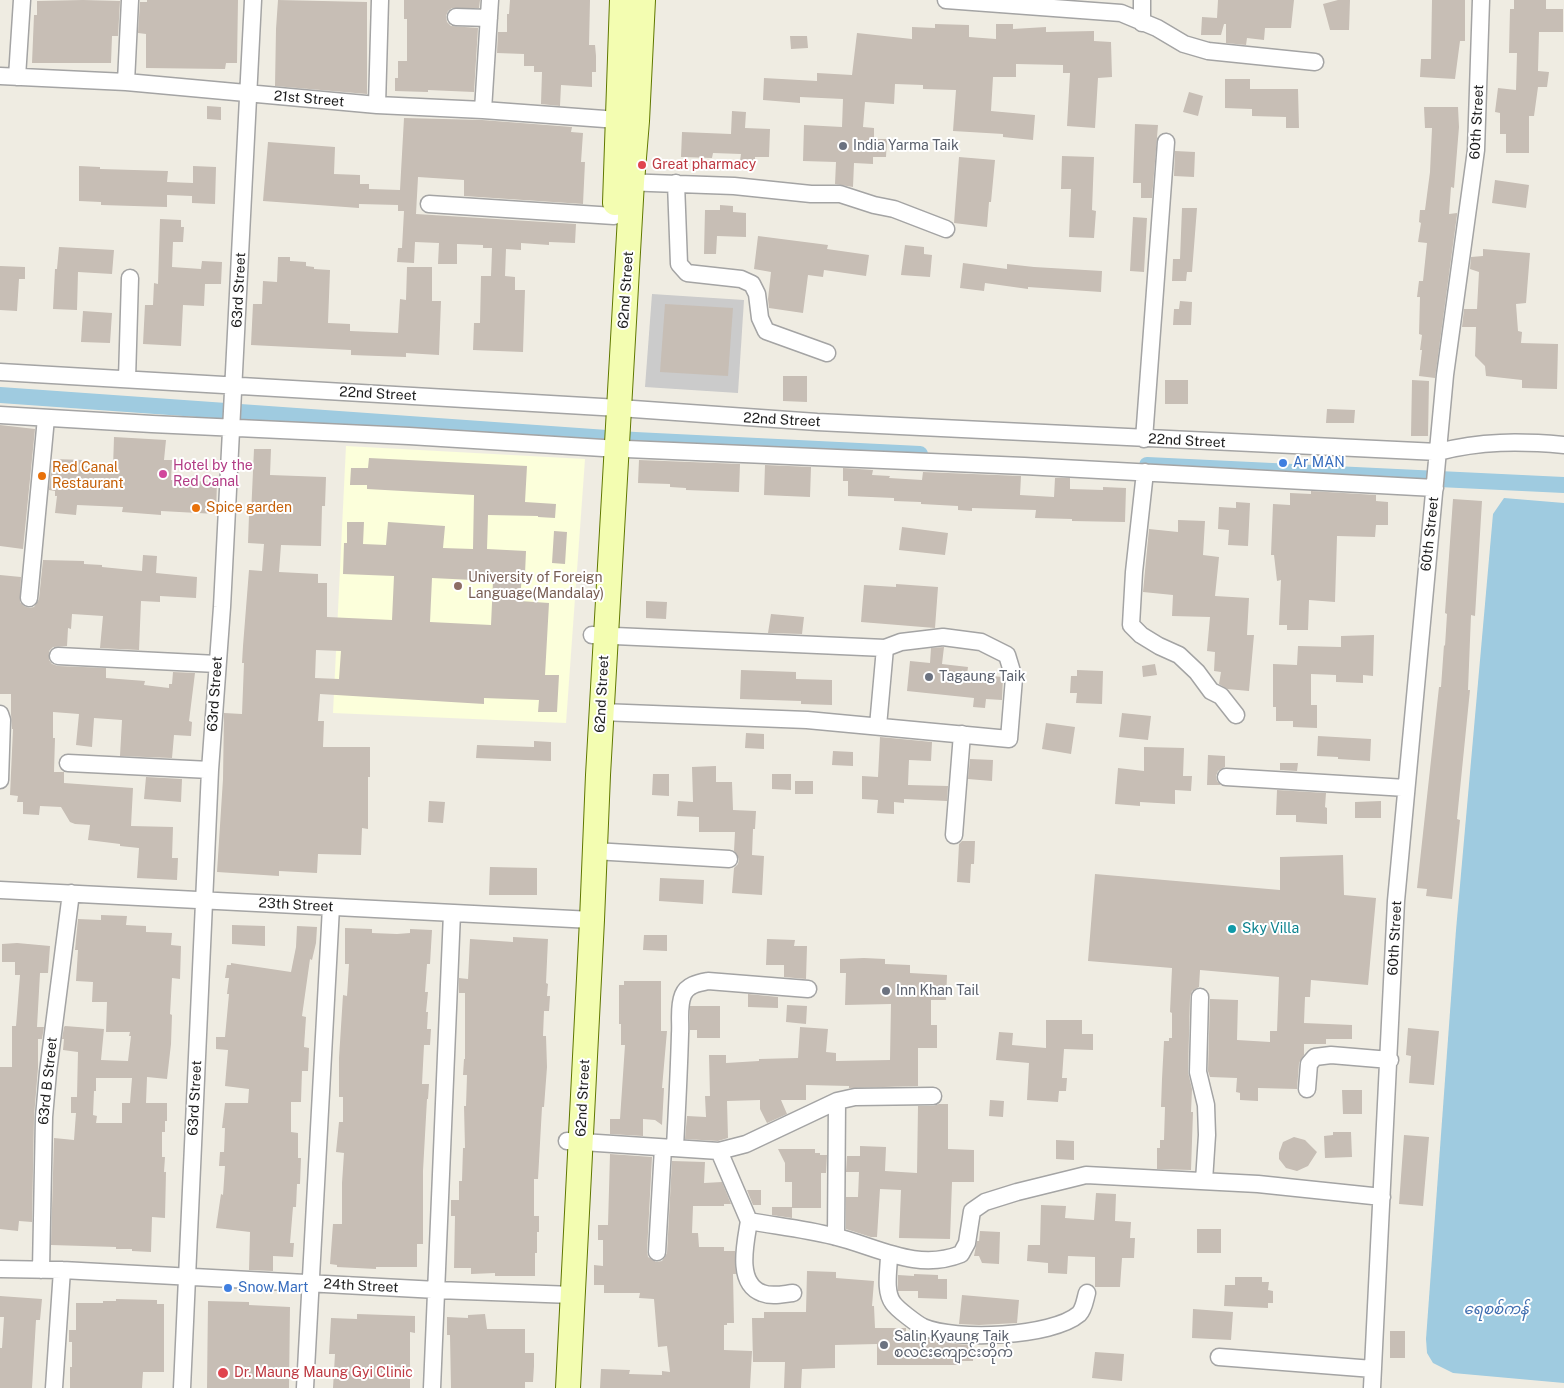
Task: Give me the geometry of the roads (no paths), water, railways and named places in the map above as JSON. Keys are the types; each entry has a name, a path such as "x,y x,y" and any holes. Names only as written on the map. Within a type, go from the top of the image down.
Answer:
{"main road":[{"name":"62nd Street","path":"611,411 624,182 618,120 622,0"},
{"name":"62nd Street","path":"568,1388 566,1295 610,445 614,216 624,182 637,121 642,0"},
{"name":"62nd Street","path":"586,920 594,851 601,712 599,636"},
{"name":"62nd Street","path":"553,1388 566,1295"}],"street":[{"path":"17,77 22,0"},
{"path":"126,82 130,0"},
{"name":"63rd Street","path":"182,1388 210,770 222,607 253,0"},
{"path":"377,105 380,0"},
{"path":"483,110 490,0"},
{"path":"946,0 1113,12 1157,28 1184,44 1208,51 1315,62"},
{"path":"1142,0 1142,23"},
{"name":"60th Street","path":"1372,1388 1390,1060 1396,902 1448,347 1476,150 1481,0"},
{"path":"456,17 489,18"},
{"name":"21st Street","path":"0,76 126,82 377,105 483,110 618,120"},
{"path":"1144,439 1166,142"},
{"path":"624,182 734,186 811,194 840,194 894,209 946,228"},
{"path":"676,183 679,264 687,273 741,279 752,284 757,294 760,318 766,331 827,353"},
{"path":"429,204 614,216"},
{"path":"127,379 130,278"},
{"name":"22nd Street","path":"0,372 127,379 233,408 409,436 1435,486"},
{"name":"22nd Street","path":"0,415 46,418 233,408 611,411 1437,456 1465,445 1492,442 1564,445"},
{"path":"29,598 46,418"},
{"path":"1145,472 1134,572 1131,625 1147,639 1179,655 1197,672 1210,691 1221,696 1236,716"},
{"path":"599,636 885,648 901,642 943,637 981,642 1007,655 1014,678 1009,738 806,720 601,712"},
{"path":"878,726 885,648"},
{"path":"58,656 217,664"},
{"path":"0,714 2,720 0,780"},
{"path":"954,835 962,734"},
{"path":"68,764 210,770"},
{"path":"1226,777 1406,788"},
{"path":"594,851 730,859"},
{"name":"23th Street","path":"0,890 586,920"},
{"name":"63rd B Street","path":"41,1270 41,1193 44,1117 71,893"},
{"path":"305,1388 331,907"},
{"path":"432,1388 452,913"},
{"path":"657,1252 669,1147 680,1028 680,1004 683,994 695,984 708,982 808,989"},
{"path":"1200,997 1198,1072 1206,1104 1207,1135 1204,1181"},
{"path":"1307,1089 1309,1064 1315,1056 1331,1055 1390,1060"},
{"path":"574,1142 719,1151 746,1144 837,1101 855,1097 933,1096"},
{"path":"836,1236 837,1101"},
{"path":"719,1151 749,1221 744,1264 751,1285 761,1293 773,1296 793,1293"},
{"path":"749,1221 784,1225 836,1236 888,1266 915,1260 950,1258 961,1254 967,1243 972,1211 977,1206 1017,1192 1086,1175 1258,1184 1382,1197"},
{"path":"888,1266 890,1295 893,1304 922,1326 944,1332 974,1336 1050,1327 1067,1322 1080,1313 1087,1293"},
{"name":"24th Street","path":"0,1269 62,1270 310,1284 566,1295"},
{"path":"54,1388 62,1270"},
{"path":"1219,1357 1373,1369"}],"water":[{"name":"ရေစစ်ကန်","path":"1504,498 1564,503 1564,1383 1453,1373 1433,1363 1427,1353 1426,1339 1456,930 1493,514"}],"waterway":[{"path":"0,395 635,440 920,454"},
{"path":"1147,465 1564,485"}],"place":[{"name":"India Yarma Taik","path":"843,146"},
{"name":"Great pharmacy","path":"642,165"},
{"name":"Ar MAN","path":"1283,463"},
{"name":"Hotel by the Red Canal","path":"163,474"},
{"name":"Red Canal Restaurant","path":"42,476"},
{"name":"Spice garden","path":"196,508"},
{"name":"University of Foreign Language(Mandalay)","path":"458,586"},
{"name":"Tagaung Taik","path":"929,677"},
{"name":"Sky Villa","path":"1232,929"},
{"name":"Inn Khan Tail","path":"886,991"},
{"name":"Snow Mart","path":"228,1288"},
{"name":"Salin Kyaung Taik စလင်းကျောင်းတိုက်","path":"884,1345"},
{"name":"Dr. Maung Maung Gyi Clinic","path":"223,1373"}]}
